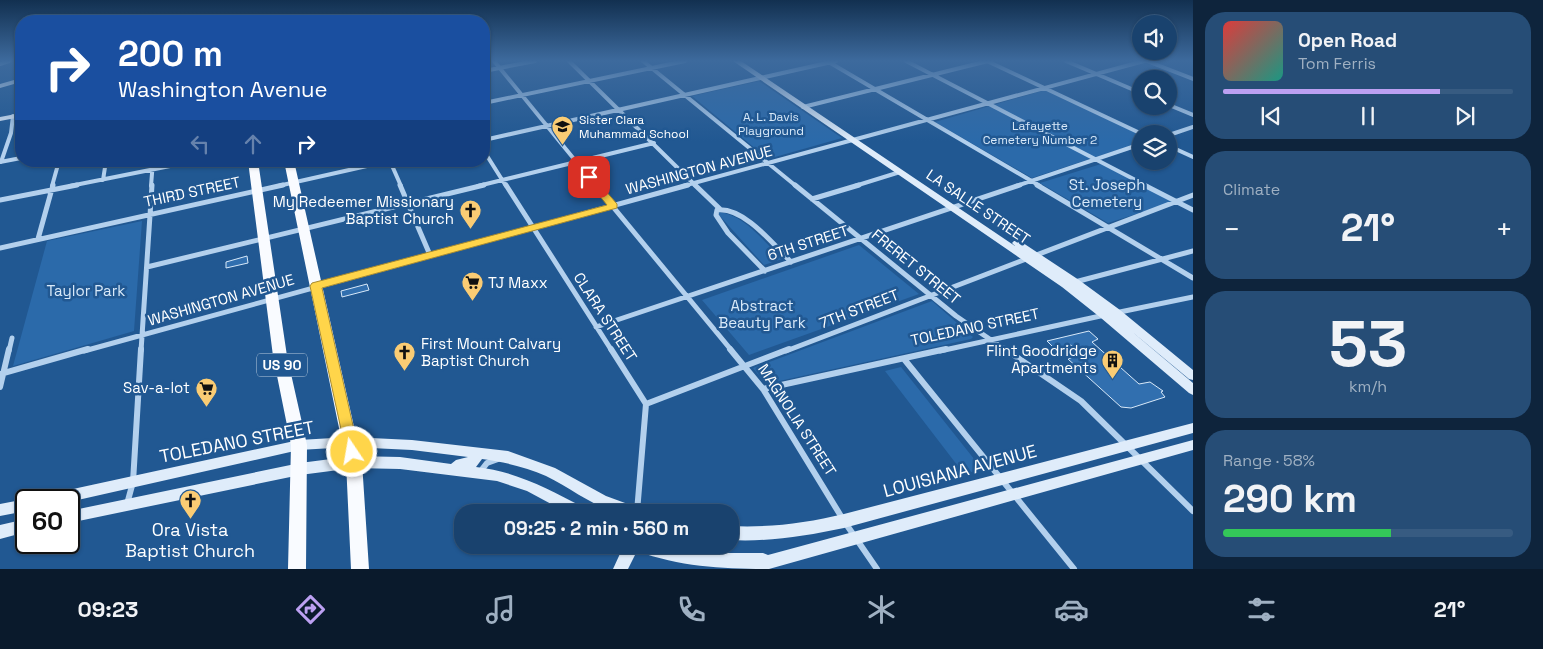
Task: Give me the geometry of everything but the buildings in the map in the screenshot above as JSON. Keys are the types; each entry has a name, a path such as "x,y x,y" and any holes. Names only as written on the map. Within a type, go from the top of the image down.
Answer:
{"main road":[{"name":"US 90","path":"254,167 280,356 299,445 297,569"},
{"path":"290,167 354,462 360,569"}],"street":[{"path":"0,92 15,88"},
{"name":"MAGNOLIA STREET","path":"515,88 763,389 844,521 877,569"},
{"path":"490,102 557,88"},
{"path":"596,88 720,209 731,210 747,221 791,262"},
{"name":"FRERET STREET","path":"677,88 930,295 990,341 1062,385 1097,415 1193,511"},
{"path":"490,139 721,88"},
{"name":"LA SALLE STREET","path":"779,88 1031,257 1105,315 1193,390"},
{"path":"871,88 1164,258 1193,278"},
{"path":"807,106 884,88"},
{"path":"957,88 1193,210"},
{"path":"1043,88 1132,129"},
{"name":"WASHINGTON AVENUE","path":"2,373 531,227 1051,88"},
{"path":"1177,108 1193,115"},
{"path":"0,119 15,116"},
{"path":"0,162 15,122"},
{"path":"1177,132 1193,127"},
{"name":"LA SALLE STREET","path":"857,139 900,172 957,207"},
{"path":"147,267 654,143"},
{"name":"6TH STREET","path":"596,327 1132,147"},
{"path":"1177,150 1193,157"},
{"path":"0,162 15,159"},
{"name":"CLARA STREET","path":"490,161 646,404"},
{"path":"38,239 57,167"},
{"path":"103,180 105,167"},
{"path":"127,504 133,482 153,167"},
{"path":"0,200 167,167"},
{"name":"THIRD STREET","path":"0,248 362,167"},
{"path":"393,167 430,255"},
{"path":"812,199 900,172"},
{"name":"7TH STREET","path":"646,404 1193,195"},
{"path":"720,209 716,212 716,215 722,226 765,271"},
{"path":"1075,282 1193,250"},
{"name":"LA SALLE STREET","path":"1031,257 1075,282 1193,376"},
{"name":"TOLEDANO STREET","path":"763,389 1193,297"},
{"path":"0,387 12,338"},
{"path":"904,359 1074,569"},
{"path":"638,504 646,404"},
{"name":"LOUISIANA AVENUE","path":"739,534 806,530 1193,428"},
{"name":"TOLEDANO STREET","path":"80,493 299,445 350,442 412,445 508,457 545,470 611,504"},
{"path":"747,569 784,557 1193,445"},
{"path":"446,468 471,463 480,453"},
{"path":"480,472 487,463 508,457"},
{"path":"80,515 300,469 354,462 400,463 480,472 522,484 562,504"},
{"path":"0,510 15,507"},
{"path":"0,532 15,529"},
{"path":"620,569 628,554"},
{"path":"671,554 724,561 753,561 784,557"}],"green space":[{"name":"A. L. Davis Playground","path":"730,88 769,88 842,138 768,159 692,96"},
{"name":"Lafayette Cemetery Number 2","path":"1045,90 1132,131 1132,145 1032,178 935,122"},
{"name":"St. Joseph Cemetery","path":"1101,164 1177,201 1108,223 1040,183"},
{"path":"719,212 737,218 746,224 782,259 764,265 719,215"},
{"name":"Taylor Park","path":"142,221 134,331 13,366 47,241"},
{"name":"Abstract Beauty Park","path":"859,245 919,294 749,355 702,300"},
{"path":"932,301 973,337 971,339 770,383 764,382 753,368"},
{"path":"901,367 982,469 964,474 885,371"}],"place":[{"name":"Sister Clara Muhammad School","path":"563,146"},
{"name":"My Redeemer Missionary Baptist Church","path":"470,230"},
{"name":"TJ Maxx","path":"472,302"},
{"name":"First Mount Calvary Baptist Church","path":"405,372"},
{"name":"Flint Goodridge Apartments","path":"1113,379"},
{"name":"Sav-a-lot","path":"206,407"},
{"name":"Ora Vista Baptist Church","path":"190,519"}],"route":[{"path":"352,452 316,286 613,206 589,177"}]}
